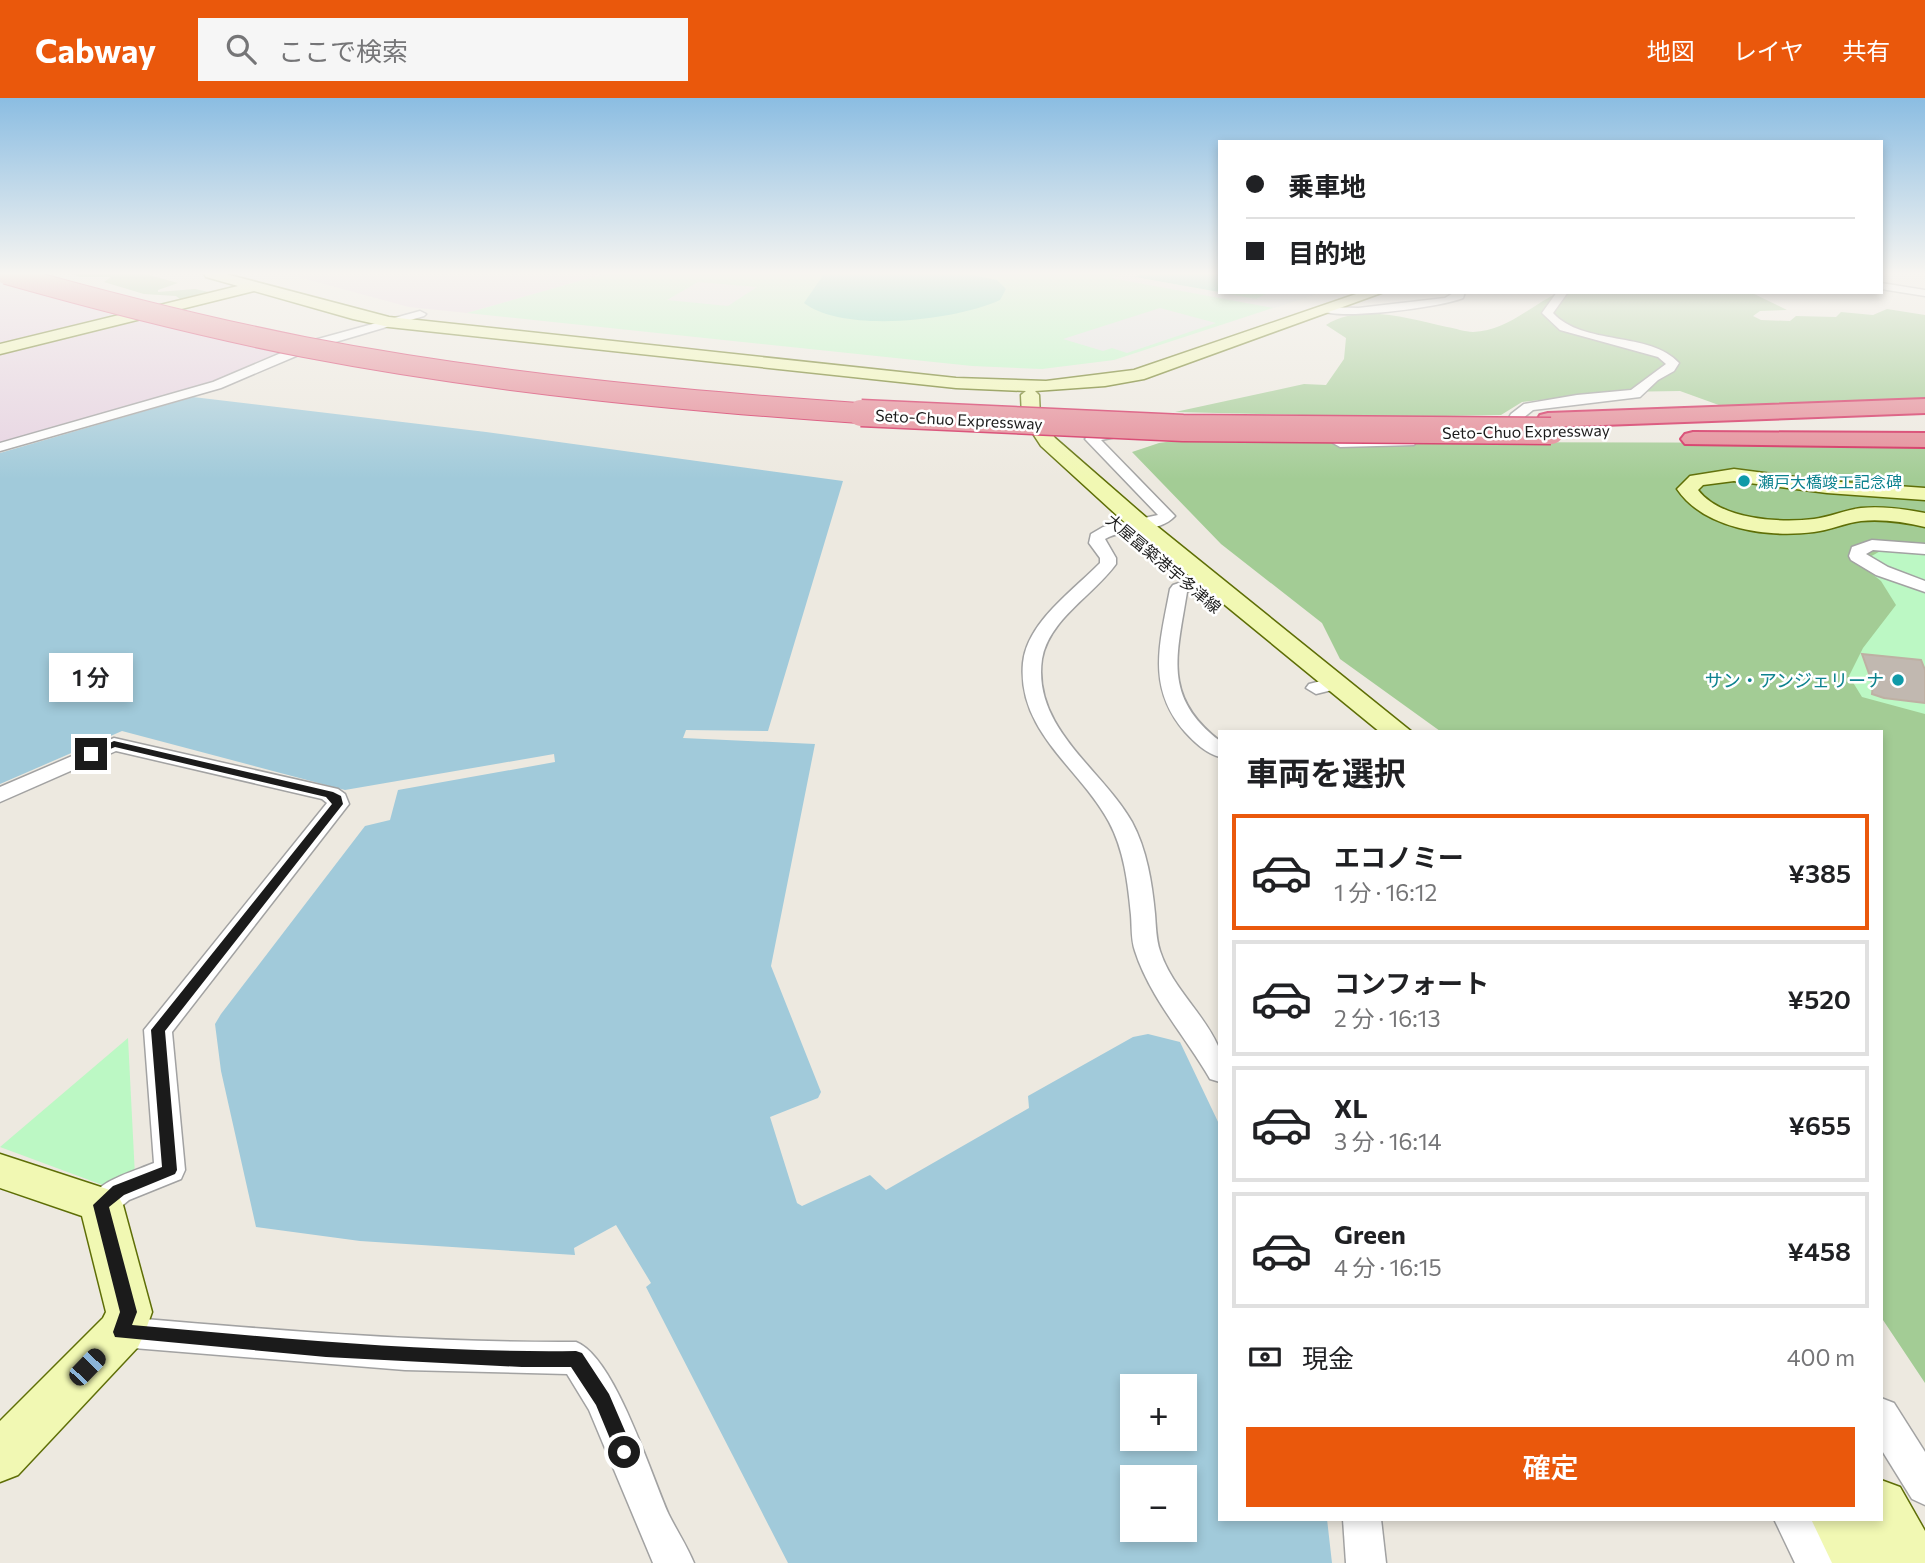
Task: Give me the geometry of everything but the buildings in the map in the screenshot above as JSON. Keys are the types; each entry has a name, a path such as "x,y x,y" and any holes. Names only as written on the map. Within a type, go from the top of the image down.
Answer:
{"highway":[{"name":"Seto-Chuo Expressway","path":"276,342 485,377 726,403 1020,423 1417,437 1551,427 1925,419"},
{"name":"Seto-Chuo Expressway","path":"320,342 483,368 613,384 850,405 1019,415 1260,423 1551,427 1925,427"},
{"path":"1551,427 1925,406"},
{"path":"1551,427 1925,440"}],"main road":[{"path":"0,349 25,342"},
{"path":"581,342 1020,389 1075,373 1125,365 1194,342"},
{"path":"647,342 1020,389 1036,400 1049,393 1151,372 1235,342"},
{"name":"大屋冨築港宇多津線","path":"1020,389 1035,425 1048,442 1191,584 1327,686 1395,730"},
{"name":"大屋冨築港宇多津線","path":"1020,389 1004,418 1018,438 1327,686 1367,730"},
{"path":"1925,494 1827,487 1734,475 1696,480 1687,489 1695,501 1706,508 1757,523 1797,527 1876,514 1925,520"},
{"path":"0,1171 101,1205 129,1312 121,1332 0,1457"},
{"path":"1883,1510 1913,1563"},
{"path":"1838,1521 1861,1563"}],"street":[{"path":"0,447 217,385 320,342"},
{"path":"1340,443 1504,439 1516,417 1529,407 1635,394 1673,363 1662,354 1615,342"},
{"path":"1218,1069 1165,988 1147,952 1133,851 1119,820 1053,734 1038,705 1032,676 1033,657 1047,629 1108,564 1108,558 1097,543 1097,537 1101,533 1167,516 1092,439 1100,434 1138,431 1237,436 1284,427 1319,427 1451,442"},
{"path":"1925,549 1872,545 1858,550 1857,556 1882,571 1925,587"},
{"path":"1191,584 1179,589 1166,678 1172,700 1184,720 1218,750"},
{"path":"0,795 114,744 330,794 337,799 338,804 158,1030 170,1170 118,1191 101,1205"},
{"path":"121,1332 326,1349 522,1359 576,1359 603,1400 656,1529 674,1563"},
{"path":"1883,1418 1925,1486"},
{"path":"1362,1521 1366,1563"},
{"path":"1795,1521 1816,1563"}],"shaded area":[{"path":"52,342 247,342 287,351 221,380 0,443 0,355"},
{"path":"1074,342 1159,342 1127,353 1112,348 1103,351"}],"green space":[{"path":"747,342 1168,342 1114,360 1042,369 972,366"},
{"path":"1346,342 1925,342 1925,400 1727,408 1680,391 1614,392 1522,402 1501,415 1390,417 1175,412 1304,384 1326,385 1344,359"},
{"path":"1202,437 1365,442 1854,443 1925,446 1925,1383 1883,1320 1883,730 1439,730 1340,659 1322,623 1221,544 1132,452 1159,443"},
{"path":"1884,549 1925,552 1925,714 1862,697 1849,676 1863,648 1896,605 1881,581 1866,569 1868,558"},
{"path":"128,1038 135,1176 108,1187 0,1147"}],"water":[{"path":"193,397 486,432 843,481 768,731 686,730 683,738 815,744 771,966 821,1092 818,1098 770,1117 797,1203 802,1206 870,1175 886,1190 1029,1108 1028,1096 1133,1037 1148,1034 1180,1042 1218,1122 1218,1521 1327,1521 1332,1563 788,1563 646,1287 651,1283 616,1225 574,1248 575,1255 360,1241 256,1227 221,1071 215,1024 221,1014 365,826 390,820 398,790 555,762 554,754 345,790 122,731 0,784 0,453"}],"place":[{"name":"瀬戸大橋竣工記念碑","path":"1744,481"},
{"name":"サン・アンジェリーナ","path":"1898,680"}],"route":[{"path":"91,754 114,744 330,794 337,799 338,804 158,1030 170,1170 118,1191 101,1205 129,1312 121,1332 326,1349 522,1359 576,1359 603,1400 624,1452"}]}
